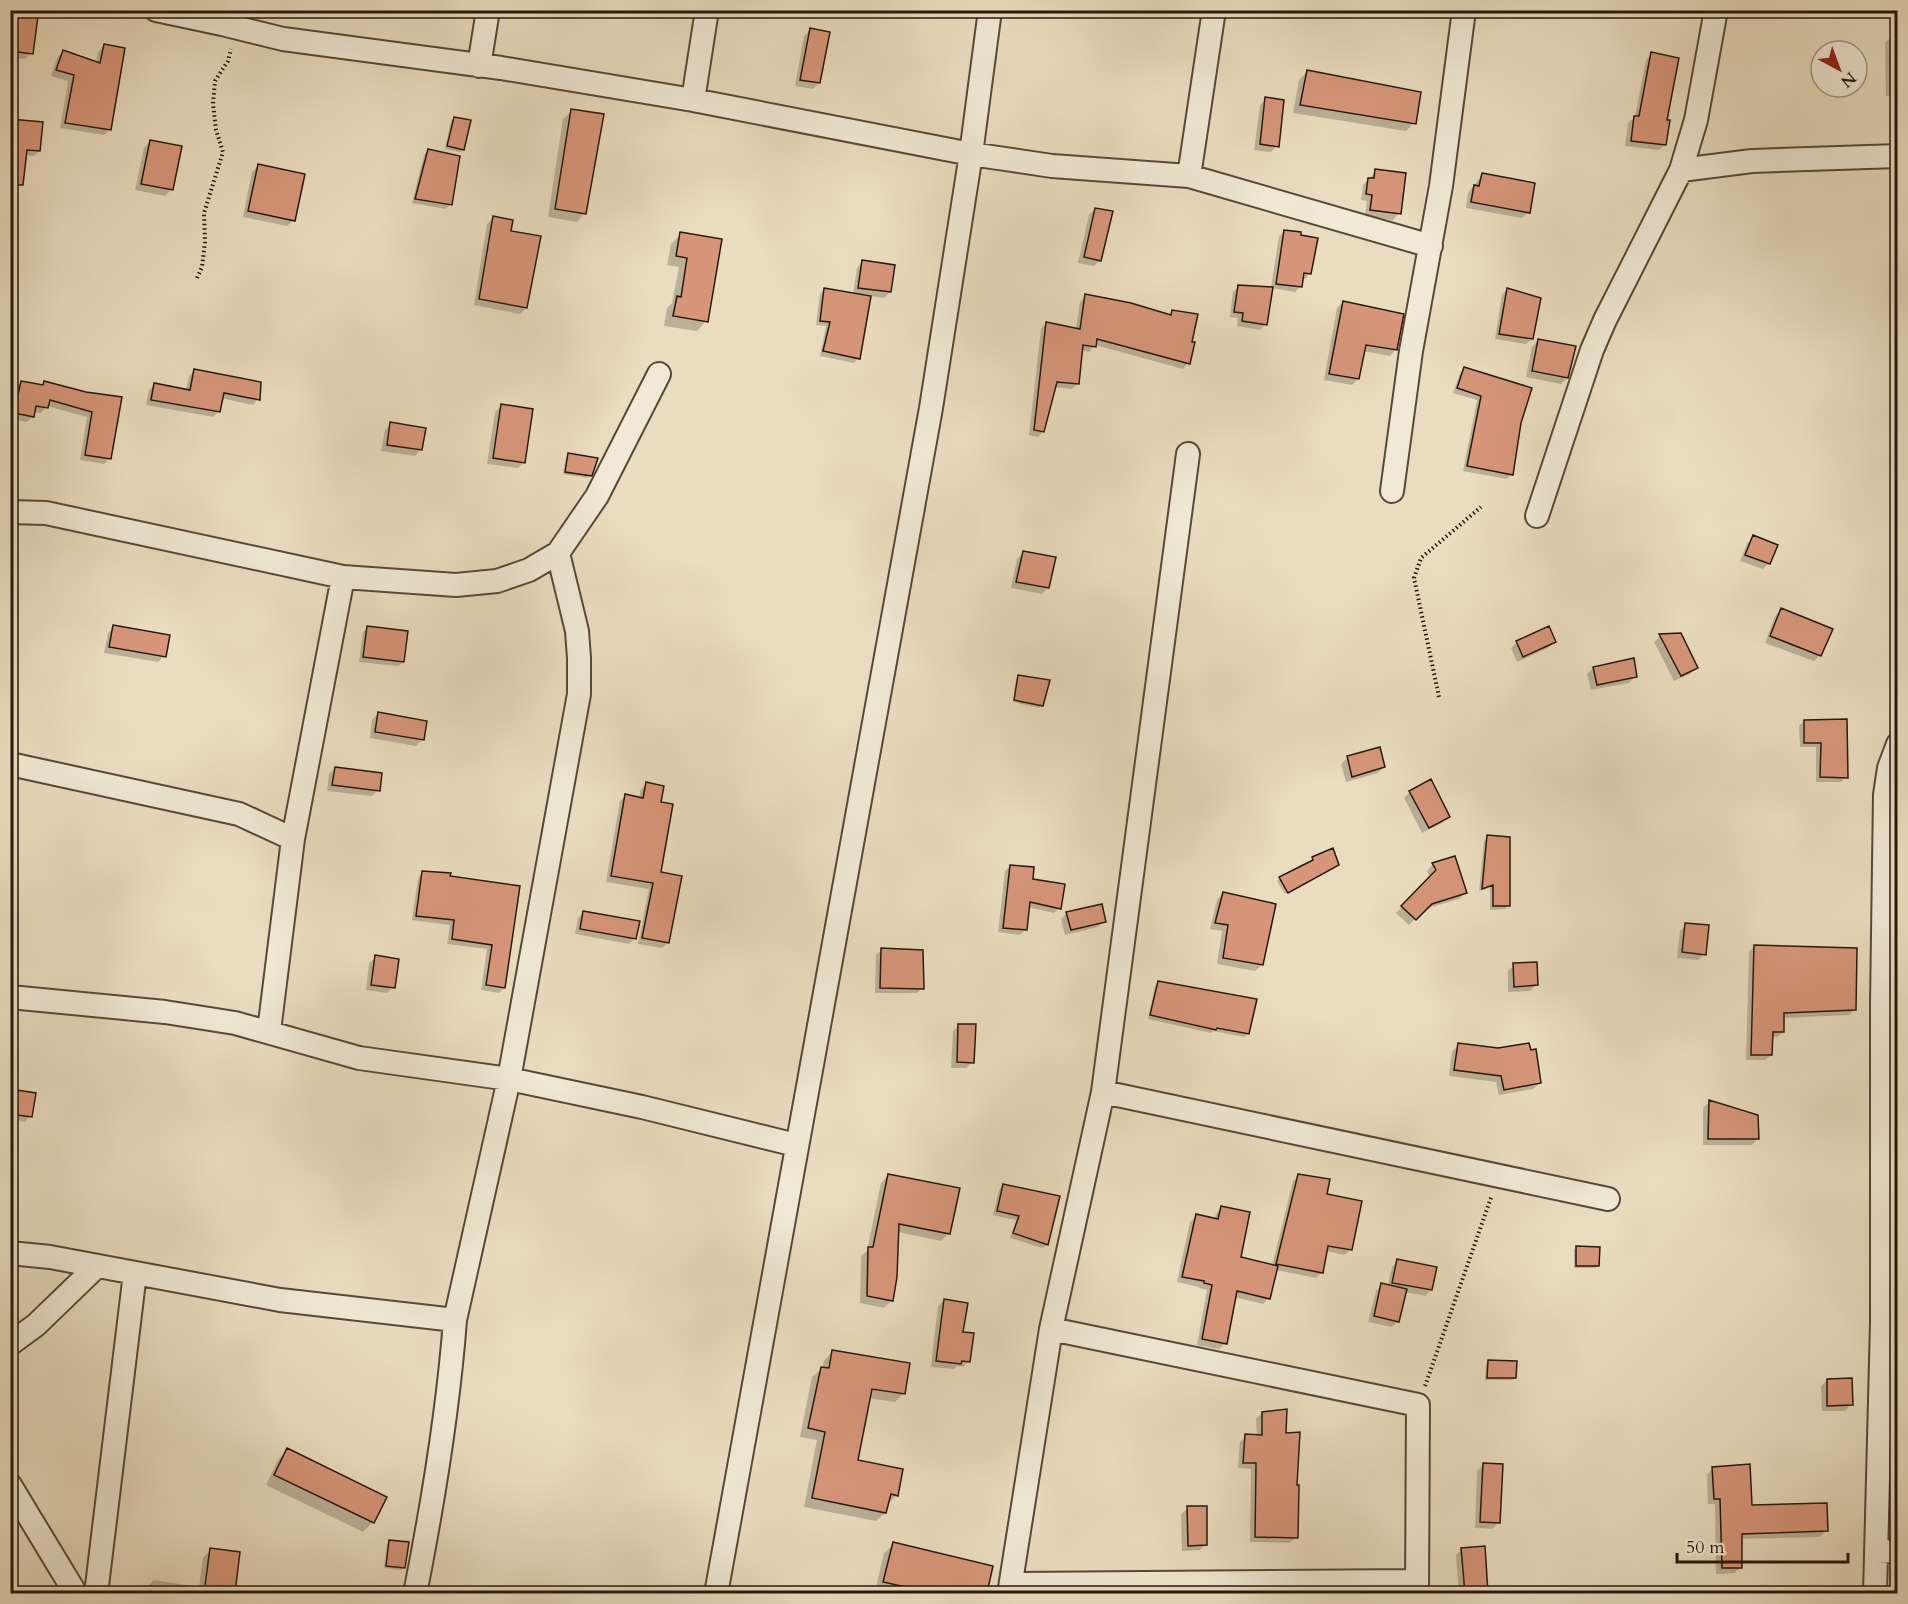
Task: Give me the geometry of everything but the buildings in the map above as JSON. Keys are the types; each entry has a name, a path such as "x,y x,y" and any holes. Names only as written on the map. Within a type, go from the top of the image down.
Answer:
{"street":[{"path":"156,10 228,21 282,39 501,68 693,100 971,154 1052,166 1188,176 1431,246"},
{"path":"479,66 488,10"},
{"path":"693,100 707,10"},
{"path":"716,1593 931,408 971,154 990,10"},
{"path":"1188,176 1214,10"},
{"path":"1392,491 1411,351 1441,186 1464,10"},
{"path":"1537,516 1592,350 1681,170 1696,120 1716,10"},
{"path":"1681,170 1752,161 1898,156"},
{"path":"10,512 46,513 343,577 456,585 497,581 529,570 558,553 597,496 659,374"},
{"path":"1051,1329 1418,1405 1416,1587 1010,1589 1051,1329 1103,1092 1188,454"},
{"path":"415,1593 434,1497 455,1320 509,1080 579,694 577,631 558,553"},
{"path":"269,1031 293,839 343,577"},
{"path":"1875,1593 1887,1552 1890,1001 1885,795 1889,768 1898,744"},
{"path":"10,764 239,814 293,839"},
{"path":"10,997 165,1012 235,1023 359,1058 509,1080 642,1107 796,1145"},
{"path":"1103,1092 1608,1199"},
{"path":"10,1253 50,1257 280,1300 455,1320"},
{"path":"10,1344 36,1325 97,1266"},
{"path":"96,1593 135,1273"},
{"path":"10,1485 76,1593"}],"path":[{"path":"197,278 202,267 204,251 204,213 222,152 216,130 213,104 215,81 228,62 228,21"},
{"path":"1439,697 1414,578 1421,558 1481,507"},
{"path":"1418,1405 1498,1177"}]}
